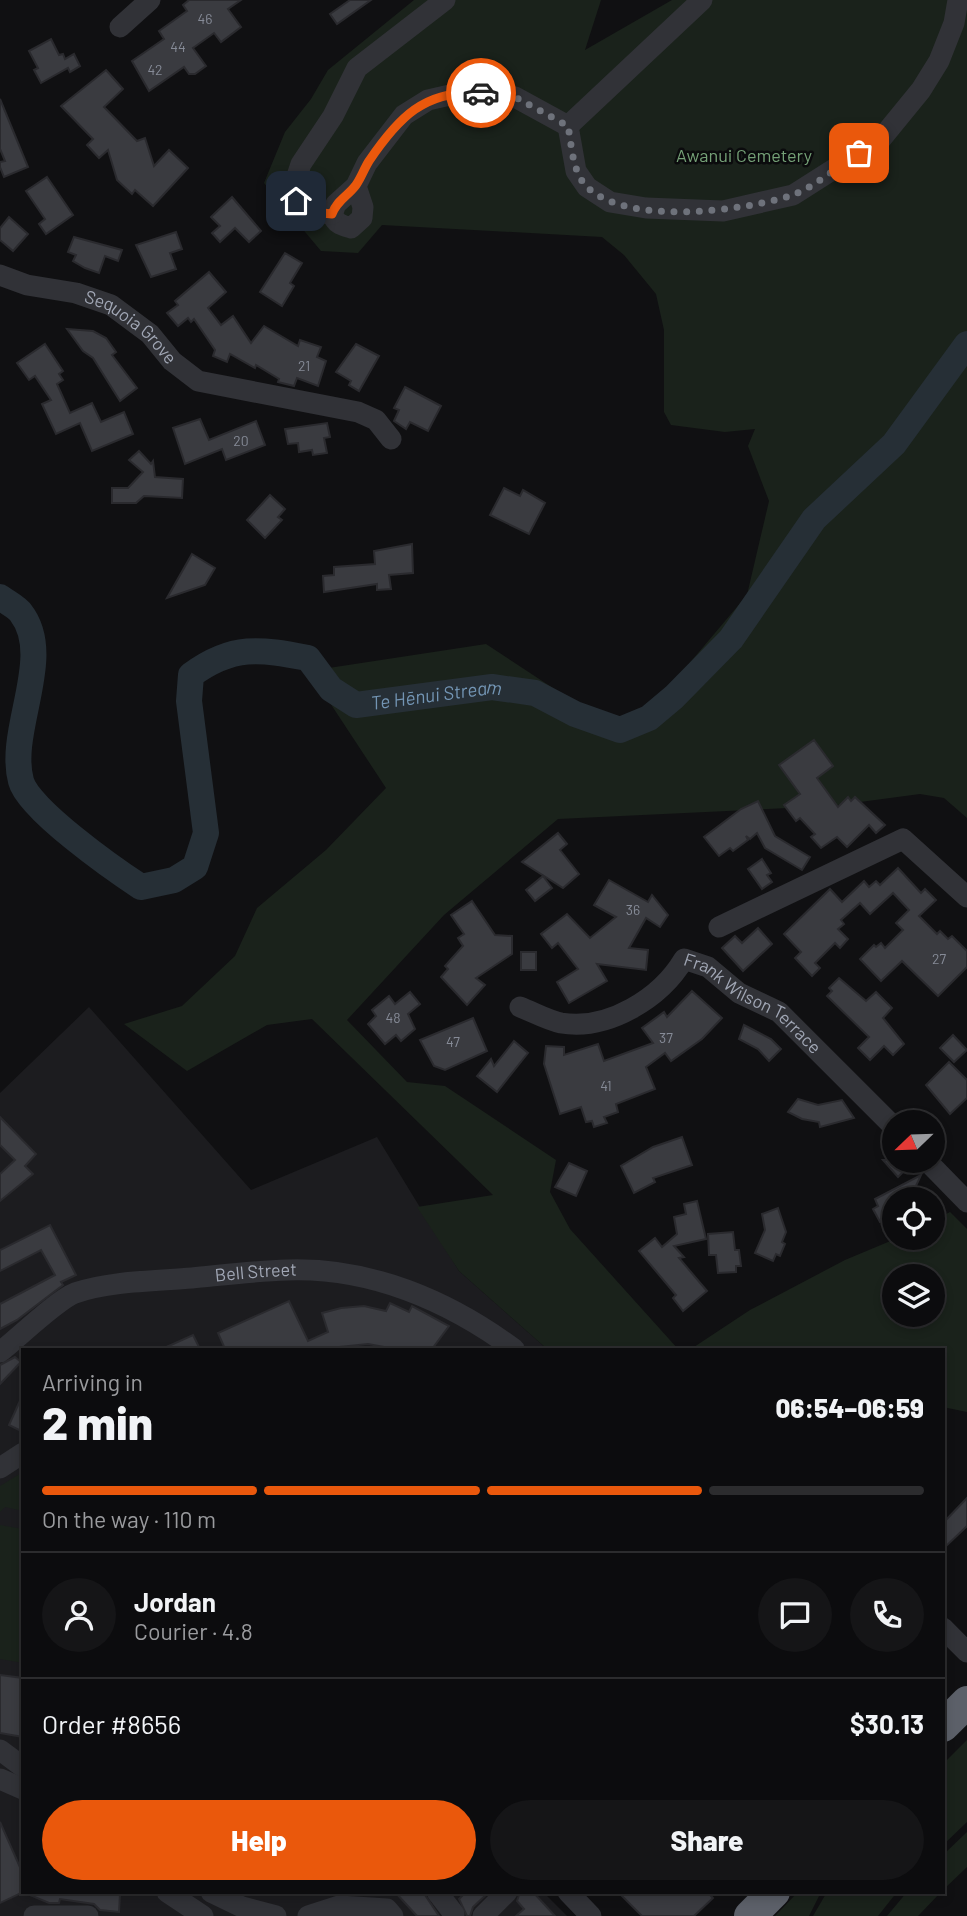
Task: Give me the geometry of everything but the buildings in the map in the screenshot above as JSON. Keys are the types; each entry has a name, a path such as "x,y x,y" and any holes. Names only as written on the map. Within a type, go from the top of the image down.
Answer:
{"highway":[{"path":"945,1724 967,1702"},
{"path":"750,1916 772,1894"}],"street":[{"path":"120,27 150,0"},
{"path":"445,0 357,68 333,116 301,164 295,182 296,201 303,211 332,214 339,225 351,228 362,218 363,207 356,186 367,163 404,115 428,100 463,92 515,97 568,126"},
{"path":"568,126 702,0"},
{"path":"568,126 576,171 587,187 610,202 646,208 723,211 793,195 881,139 921,90 939,61 954,23 958,0"},
{"name":"Sequoia Grove","path":"0,275 27,285 76,293 111,305 150,334 172,361 198,381 367,415 382,426 391,439"},
{"path":"719,927 903,839 967,897"},
{"name":"Frank Wilson Terrace","path":"520,1007 558,1023 581,1025 603,1019 650,998 671,980 684,959 708,967 739,993 779,1012 882,1115"},
{"path":"939,1173 967,1202"},
{"name":"Bell Street","path":"0,1353 74,1294 131,1283 289,1270 344,1273 391,1284 437,1301 473,1320 513,1348"},
{"path":"0,1468 21,1454"},
{"path":"945,1630 967,1652"},
{"path":"0,1751 21,1766"},
{"path":"0,1779 21,1788"},
{"path":"170,1894 203,1916"},
{"path":"215,1894 242,1907 276,1916"},
{"path":"438,1894 454,1915"},
{"path":"483,1916 505,1894"},
{"path":"308,1916 339,1906 387,1909 393,1916"},
{"path":"34,1916 88,1916"}],"shaded area":[{"path":"89,1007 251,1190 377,1137 459,1271 546,1348 21,1348 21,1894 545,1894 567,1916 0,1916 0,1093"}],"green space":[{"name":"Awanui Cemetery","path":"414,0 601,0 585,50 672,0 967,0 967,818 944,798 920,794 830,806 558,819 444,915 347,1020 407,1082 445,1086 556,1160 550,1192 570,1229 677,1348 546,1348 459,1271 417,1207 493,1195 312,1019 267,1025 187,1071 124,1024 182,1006 235,956 257,908 326,850 386,788 309,671 486,644 594,715 621,719 661,697 747,595 769,501 748,446 755,429 725,432 671,425 664,412 664,330 656,294 624,255 602,237 382,225 358,253 321,251 264,183 285,132 311,99 328,70"},
{"path":"950,1212 967,1229 967,1412 945,1407 945,1348 693,1348 750,1310 845,1260 882,1245 882,1250 945,1250 945,1215"},
{"path":"21,1473 21,1511 5,1507 0,1512 0,1486"},
{"path":"0,1525 21,1529 21,1663 0,1659"},
{"path":"967,1740 967,1822 945,1843 945,1762"},
{"path":"967,1832 967,1867 945,1888 945,1853"},
{"path":"796,1894 820,1894 809,1916 775,1916"},
{"path":"826,1894 895,1894 878,1916 813,1916"},
{"path":"905,1894 939,1894 918,1916 887,1916"}],"waterway":[{"name":"Te Hēnui Stream","path":"0,597 21,613 30,631 33,651 18,761 21,781 27,793 74,838 141,887 174,880 195,867 206,833 189,701 191,675 220,658 234,654 275,652 308,658 331,689 356,705 492,687 535,693 575,714 620,730 649,718 674,697 731,639 814,519 894,444 967,344"}],"way so far":[{"path":"481,93 515,97 568,126 576,171 587,187 610,202 646,208 723,211 793,195 859,153"}],"route":[{"path":"296,201 303,211 332,214 336,204 356,186 367,163 404,115 428,100 463,92 481,93"}]}
